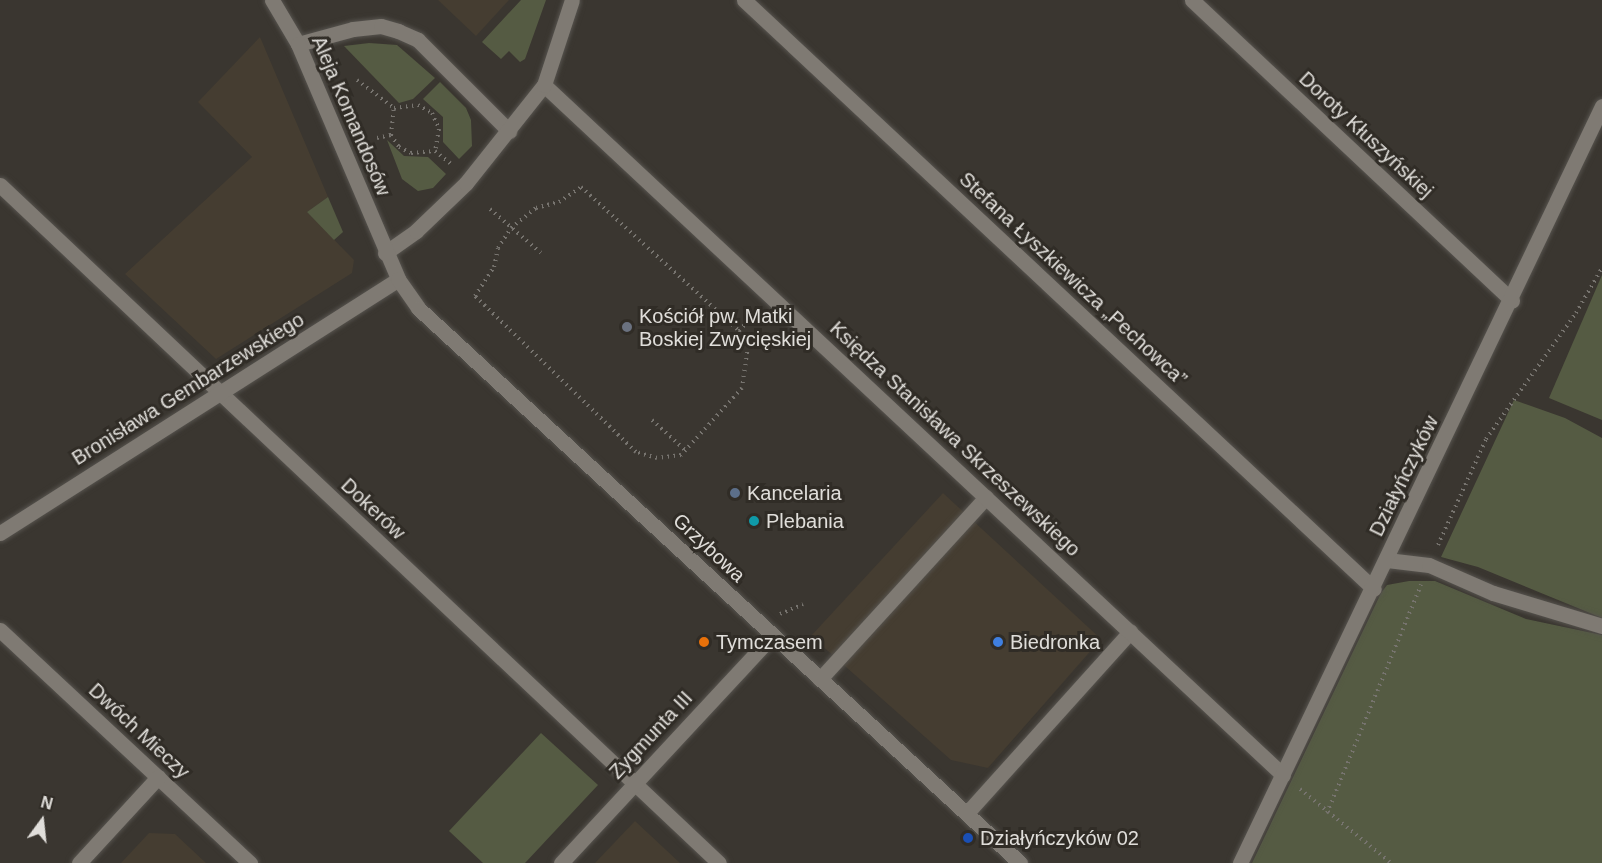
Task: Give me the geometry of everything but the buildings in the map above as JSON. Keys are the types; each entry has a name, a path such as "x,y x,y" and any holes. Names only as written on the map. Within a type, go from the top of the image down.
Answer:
{"street":[{"name":"Aleja Komandosów","path":"272,0 298,44 386,253"},
{"path":"386,253 416,231 466,183 544,86 572,0"},
{"name":"Stefana Łyszkiewicza „Pechowca”","path":"744,0 1374,589"},
{"name":"Doroty Kłuszyńskiej","path":"1192,0 1512,300"},
{"path":"298,44 353,29 381,26 398,31 418,40 509,131"},
{"name":"Księdza Stanisława Skrzeszewskiego","path":"544,86 1283,775"},
{"name":"Działyńczyków","path":"1240,863 1388,560 1602,106"},
{"name":"Dokerów","path":"0,184 719,863"},
{"name":"Grzybowa","path":"386,253 398,279 418,308 1020,863"},
{"name":"Bronisława Gembarzewskiego","path":"0,533 398,279"},
{"path":"819,680 986,497"},
{"path":"1388,560 1429,565 1493,593 1602,626"},
{"name":"Dwóch Mieczy","path":"0,630 250,863"},
{"path":"967,813 1131,632"},
{"name":"Zygmunta III","path":"561,863 772,636"},
{"path":"79,863 158,777"}],"path":[{"path":"357,80 394,108 418,105 432,113 439,129 435,151"},
{"path":"394,108 391,135 399,147 411,153 435,151 453,166"},
{"path":"377,138 391,135"},
{"path":"581,187 739,331 748,346 746,379 681,455 657,458 636,452 475,296 494,267 498,248 511,228 536,208 559,202 581,187"},
{"path":"490,209 541,253"},
{"path":"1327,813 1429,565 1486,439 1576,313 1602,268"},
{"path":"652,420 685,450"},
{"path":"780,615 803,604"},
{"path":"1283,775 1391,863"}],"shaded area":[{"path":"438,0 509,0 476,36"},
{"path":"260,37 328,197 307,212 354,260 352,273 216,359 125,274 252,157 198,102"},
{"path":"943,493 1101,639 988,768 951,760 811,636"},
{"path":"635,821 680,863 595,863"},
{"path":"149,833 175,834 206,863 121,863"}],"green space":[{"path":"521,0 546,0 525,59 520,62 509,51 501,59 482,42"},
{"path":"369,43 397,45 435,78 413,99 399,103 344,46"},
{"path":"440,82 466,108 471,120 472,146 459,159 443,142 443,117 423,99"},
{"path":"387,140 404,156 428,157 446,174 433,188 418,191 402,179"},
{"path":"328,197 343,232 334,240 307,212"},
{"path":"1602,275 1602,420 1549,398"},
{"path":"1514,400 1565,418 1602,438 1602,618 1478,567 1441,557"},
{"path":"1409,581 1435,581 1526,619 1602,635 1602,863 1252,863 1381,593 1387,585"},
{"path":"541,733 598,785 525,863 483,863 449,831"}],"place":[{"name":"Kościół pw. Matki Boskiej Zwycięskiej","path":"627,327"},
{"name":"Kancelaria","path":"735,493"},
{"name":"Plebania","path":"754,521"},
{"name":"Tymczasem","path":"704,642"},
{"name":"Biedronka","path":"998,642"},
{"name":"Działyńczyków 02","path":"968,838"}]}
